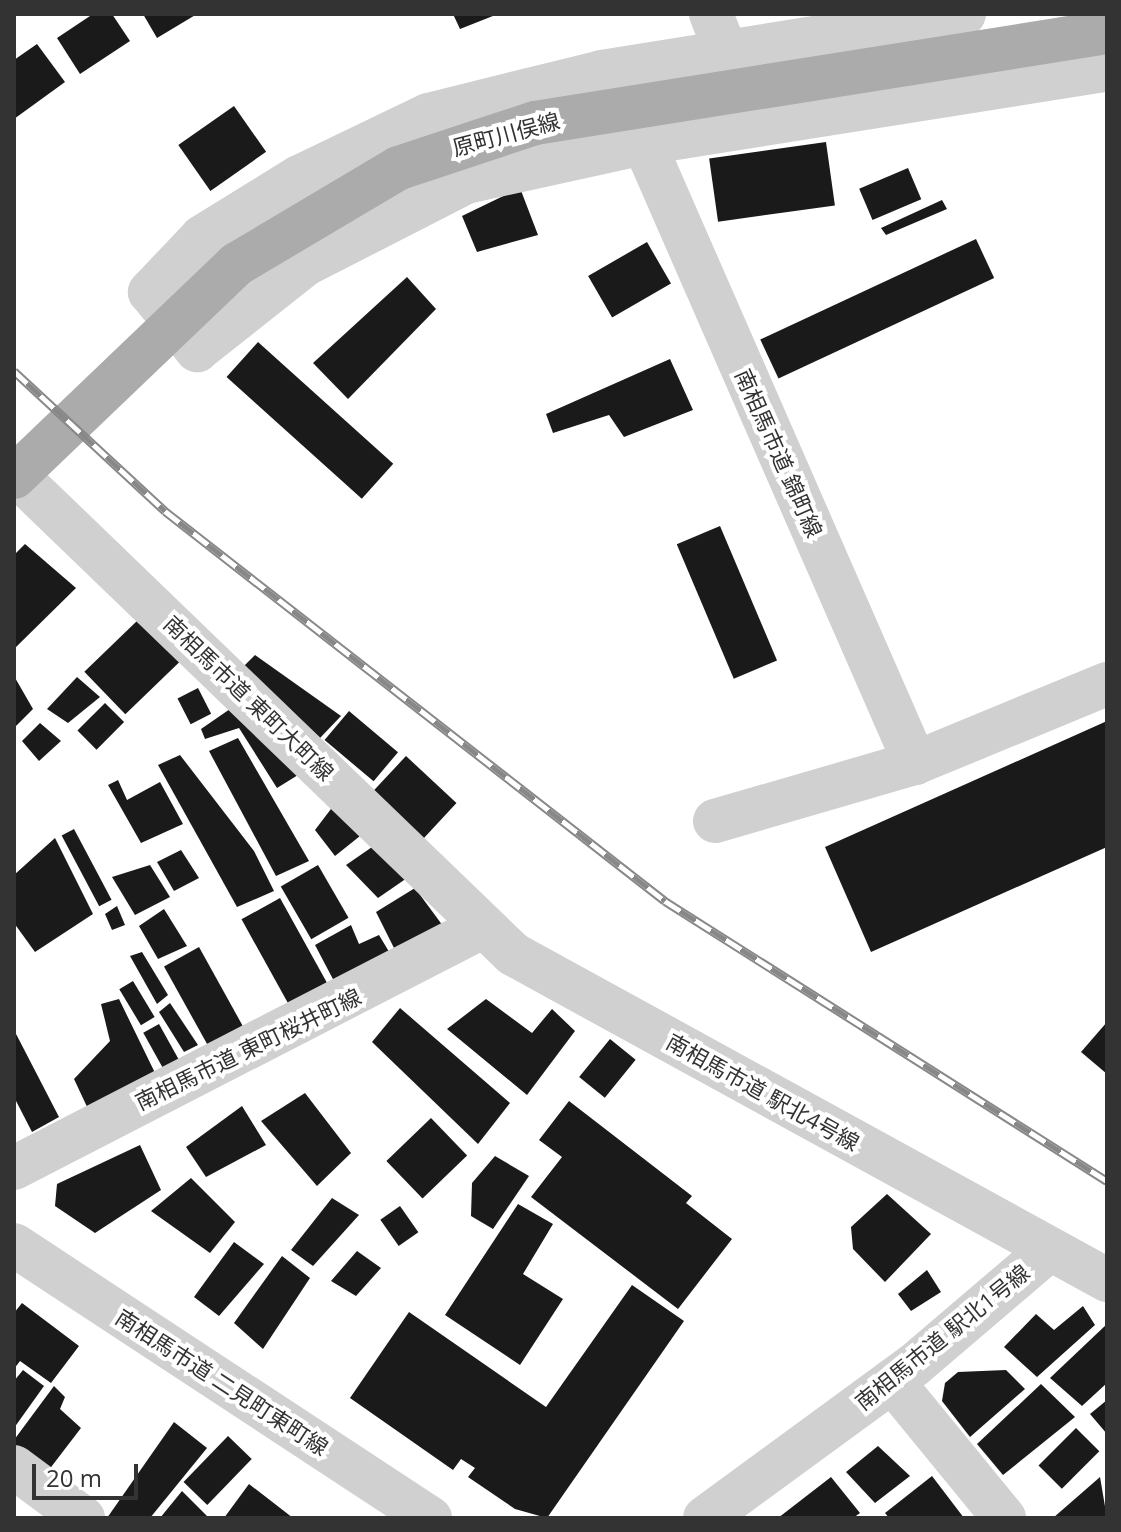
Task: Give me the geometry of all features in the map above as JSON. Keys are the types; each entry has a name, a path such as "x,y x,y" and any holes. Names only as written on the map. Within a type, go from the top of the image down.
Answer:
{"main road":[{"name":"原町川俣線","path":"17,484 237,264 399,168 535,123 1107,32"}],"street":[{"path":"964,14 722,42 505,92 428,115 299,177 202,237 150,292 197,350 306,264 383,220 466,182 755,120 1107,70"},
{"name":"南相馬市道 錦町線","path":"644,143 915,763"},
{"name":"南相馬市道 東町大町線","path":"17,484 480,928"},
{"path":"715,821 915,763 1107,684"},
{"name":"南相馬市道 東町桜井町線","path":"14,1168 480,928"},
{"name":"南相馬市道 駅北4号線","path":"480,928 562,984 1049,1250"},
{"name":"南相馬市道 二見町東町線","path":"14,1245 430,1518"},
{"name":"南相馬市道 駅北1号線","path":"705,1518 892,1381 1049,1250 1107,1280"},
{"path":"892,1381 1004,1518"},
{"path":"14,1467 83,1518"}],"building":[{"path":"93,14 112,14 130,41 80,74 57,38"},
{"path":"143,14 197,14 157,38"},
{"path":"453,14 498,14 460,29"},
{"path":"37,44 65,82 14,119 14,60"},
{"path":"234,106 266,152 210,191 178,145"},
{"path":"826,142 835,205 718,222 709,158"},
{"path":"908,168 921,199 872,220 859,189"},
{"path":"520,188 538,235 477,252 462,216"},
{"path":"942,200 947,209 886,235 881,228"},
{"path":"976,239 994,278 778,379 760,340"},
{"path":"647,242 671,284 612,318 588,276"},
{"path":"407,277 436,309 348,399 313,363"},
{"path":"258,342 393,464 362,499 227,377"},
{"path":"670,359 693,410 624,437 609,415 553,433 546,414"},
{"path":"720,526 777,660 734,679 677,544"},
{"path":"25,544 76,588 14,649 14,555"},
{"path":"139,619 180,661 125,714 84,672"},
{"path":"255,655 341,716 320,738 243,667"},
{"path":"14,676 33,709 14,728"},
{"path":"77,677 100,697 68,723 47,709"},
{"path":"198,688 211,714 191,724 178,698"},
{"path":"105,703 124,722 97,750 77,731"},
{"path":"230,709 298,775 277,788 239,728 205,739 201,729"},
{"path":"349,711 398,752 374,781 325,740"},
{"path":"1107,721 1107,847 871,952 825,847"},
{"path":"40,723 61,741 39,761 22,741"},
{"path":"238,738 309,861 276,876 209,751"},
{"path":"180,755 254,851 274,891 237,907 158,765"},
{"path":"406,756 456,803 422,840 372,793"},
{"path":"118,780 127,800 160,782 183,824 141,843 108,785"},
{"path":"334,805 360,836 335,856 315,830"},
{"path":"74,829 112,900 99,906 62,836"},
{"path":"55,838 93,914 35,952 14,923 14,875"},
{"path":"375,845 407,878 378,898 346,865"},
{"path":"181,850 199,878 174,891 157,862"},
{"path":"150,865 170,897 135,915 112,877"},
{"path":"318,865 348,918 311,939 281,886"},
{"path":"415,888 443,926 395,950 376,912"},
{"path":"280,898 328,985 290,1007 242,919"},
{"path":"117,906 125,925 112,930 105,914"},
{"path":"164,909 187,946 158,959 139,926"},
{"path":"351,925 359,944 379,935 391,955 335,983 315,945"},
{"path":"199,947 243,1026 208,1045 164,966"},
{"path":"142,952 168,995 157,1004 130,956"},
{"path":"133,981 155,1017 141,1025 119,989"},
{"path":"119,999 157,1077 89,1111 74,1079 110,1041 101,1004"},
{"path":"486,999 532,1033 552,1009 575,1031 527,1095 447,1029"},
{"path":"170,1003 198,1045 184,1052 159,1012"},
{"path":"400,1008 510,1103 478,1144 372,1042"},
{"path":"1107,1022 1107,1074 1081,1052"},
{"path":"159,1024 180,1062 164,1070 143,1033"},
{"path":"14,1030 59,1117 32,1132 14,1097"},
{"path":"610,1039 636,1060 605,1098 579,1077"},
{"path":"305,1093 351,1153 317,1186 261,1121"},
{"path":"569,1101 692,1196 686,1203 732,1239 678,1309 531,1197 562,1157 539,1140"},
{"path":"242,1106 266,1145 206,1177 186,1147"},
{"path":"431,1118 467,1155 423,1198 386,1161"},
{"path":"140,1145 161,1190 95,1233 55,1206 57,1184"},
{"path":"495,1156 529,1176 493,1229 471,1216 472,1183"},
{"path":"191,1178 235,1222 210,1253 151,1211"},
{"path":"887,1194 931,1234 885,1282 853,1249 851,1227"},
{"path":"332,1198 359,1215 313,1266 291,1250"},
{"path":"518,1204 553,1224 523,1274 563,1299 520,1365 445,1315"},
{"path":"400,1206 418,1232 399,1246 380,1220"},
{"path":"234,1242 264,1264 219,1316 194,1297"},
{"path":"357,1251 381,1268 356,1296 331,1281"},
{"path":"282,1256 310,1278 263,1349 234,1323"},
{"path":"927,1270 941,1292 911,1311 898,1294"},
{"path":"632,1285 684,1321 547,1518 515,1509 468,1477 475,1468 461,1459 453,1470 350,1398 409,1312 546,1407"},
{"path":"22,1303 79,1346 51,1383 20,1361 14,1369 14,1313"},
{"path":"1083,1306 1095,1325 1037,1377 1004,1347 1036,1314 1054,1330"},
{"path":"1107,1324 1107,1383 1082,1406 1050,1378"},
{"path":"23,1370 44,1386 14,1428 14,1381"},
{"path":"1006,1370 1025,1389 970,1437 942,1401 945,1383 958,1372"},
{"path":"1041,1384 1075,1417 1003,1475 977,1444"},
{"path":"54,1386 65,1397 60,1409 81,1428 45,1475 14,1451 14,1440"},
{"path":"1107,1400 1107,1434 1090,1414"},
{"path":"174,1422 207,1448 150,1518 107,1518"},
{"path":"1076,1428 1099,1451 1062,1489 1039,1465"},
{"path":"228,1436 252,1459 207,1505 184,1482"},
{"path":"878,1446 910,1476 875,1503 846,1472"},
{"path":"932,1476 964,1518 889,1518 885,1513"},
{"path":"831,1477 860,1513 853,1518 778,1518"},
{"path":"1100,1477 1107,1518 1053,1518"},
{"path":"249,1484 293,1518 224,1518"},
{"path":"182,1491 209,1518 160,1518"}],"railway":[{"path":"14,371 165,511 665,901 1107,1181"}]}
